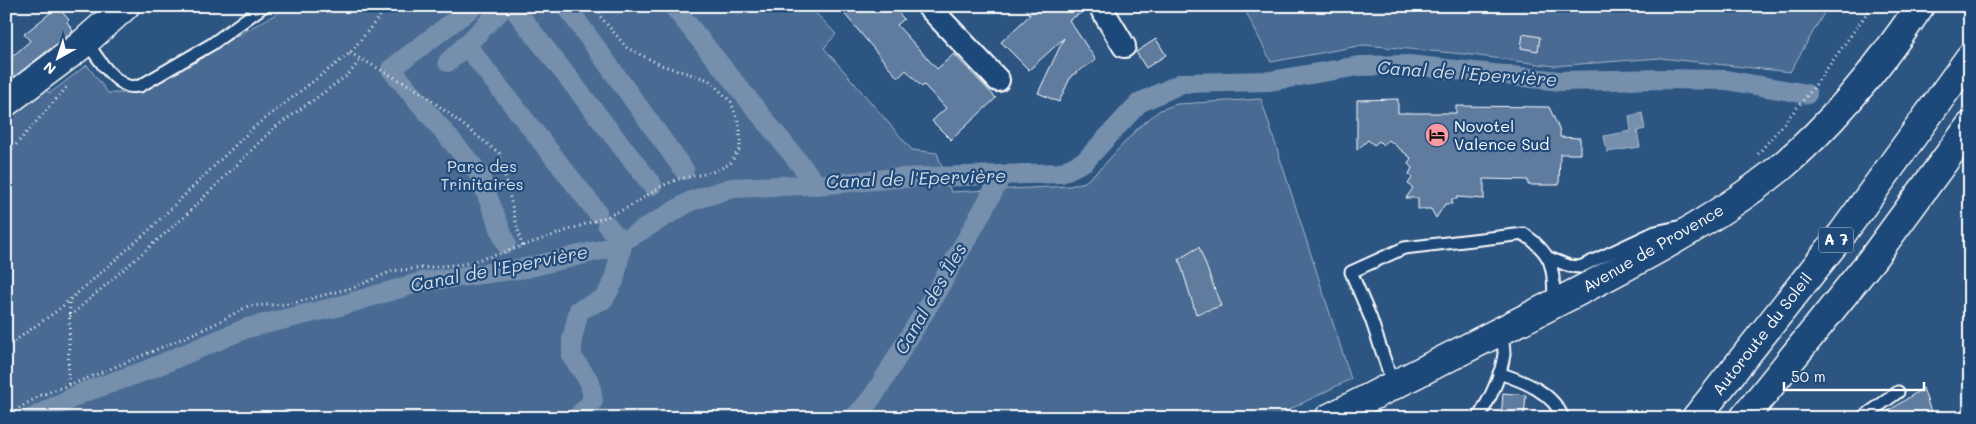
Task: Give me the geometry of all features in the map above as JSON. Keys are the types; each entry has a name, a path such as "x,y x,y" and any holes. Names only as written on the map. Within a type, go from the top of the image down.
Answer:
{"main road":[{"path":"6,102 86,40 125,6"},
{"name":"Avenue de Provence","path":"1338,416 1394,385 1640,260 1707,220 1780,167 1836,114 1897,41 1920,6"},
{"name":"Autoroute du Soleil","path":"1696,418 1842,234 1970,57"},
{"name":"A 7","path":"1744,418 1873,258 1970,126"}],"street":[{"path":"928,6 998,80"},
{"path":"1100,6 1124,46"}],"lane":[{"path":"86,40 96,58 119,80 128,86 140,86 212,44 264,6"},
{"path":"1549,258 1569,266 1580,267 1655,232 1707,220"},
{"path":"1394,385 1377,336 1351,272 1404,248 1524,234 1539,245 1549,258 1554,303"},
{"path":"1478,418 1489,400 1499,373 1504,354 1502,330"},
{"path":"1499,373 1524,382 1547,396 1560,410 1563,418"},
{"path":"1862,418 1898,392"},
{"path":"1488,418 1489,400"}],"path":[{"path":"6,347 70,299 146,233 254,127 350,53 388,6"},
{"path":"6,416 41,395 98,374 215,324 248,306 290,304 355,287 392,271 463,264 522,246 629,207 662,186 678,179 710,173 730,164 740,148 740,126 731,102 709,80 661,65 627,48 599,15 600,6"},
{"path":"1756,156 1811,91 1872,6"},
{"path":"350,53 421,92 499,154 522,246"},
{"path":"70,316 184,217 273,129 348,75 362,59"},
{"path":"6,156 70,84"},
{"path":"68,384 70,299"}],"green space":[{"name":"Parc des Trinitaires","path":"290,6 809,6 836,34 824,48 912,150 937,153 951,192 1070,186 1085,182 1101,168 1138,128 1160,110 1177,104 1261,99 1351,379 1272,418 6,418 6,118 44,89 50,93 87,65 108,93 136,93"},
{"path":"1243,6 1828,6 1790,72 1660,58 1554,66 1464,54 1364,45 1271,62"}],"shaded area":[{"path":"1642,113 1645,129 1637,131 1640,147 1607,152 1604,136 1631,131 1629,116"}],"building":[{"path":"838,6 892,6 904,19 897,25 937,69 954,54 996,98 951,140 932,121 946,108 924,85 922,87 906,70 898,78"},
{"path":"1023,6 1087,6 1088,9 1069,20 1096,60 1071,76 1059,102 1038,93 1064,38 1029,70 1001,42 1030,15"},
{"path":"58,7 69,20 67,22 73,31 14,77 6,68 6,62 30,41 24,34"},
{"path":"1523,34 1540,37 1538,51 1521,48"},
{"path":"1156,39 1166,55 1146,68 1136,52"},
{"path":"1398,99 1398,113 1456,113 1456,106 1549,107 1560,131 1560,137 1580,138 1580,154 1560,154 1559,185 1528,185 1528,180 1484,179 1484,199 1457,197 1457,199 1452,199 1452,204 1445,204 1436,218 1431,209 1418,209 1418,198 1406,198 1413,188 1408,184 1412,178 1409,174 1412,168 1408,164 1411,158 1389,140 1383,145 1379,141 1374,145 1368,140 1357,150 1357,100"},
{"path":"1199,247 1221,306 1196,314 1179,259"},
{"path":"1923,388 1933,418 1878,418"},
{"path":"1503,393 1526,395 1524,418 1501,418"}],"waterway":[{"path":"474,6 391,69 478,172 506,244"},
{"path":"505,6 466,45 597,212"},
{"path":"512,6 652,185"},
{"path":"566,6 684,170"},
{"path":"673,6 817,185"},
{"path":"448,62 466,45"},
{"name":"Canal de l'Epervière","path":"32,418 82,393 145,371 247,328 336,307 421,282 526,268 613,247 691,201 731,188 830,184 898,178 1061,173 1085,161 1139,103 1182,83 1270,81 1359,66 1409,65 1560,81 1726,80 1807,94"},
{"name":"Canal des Îles","path":"853,418 874,395 953,263 1002,175"},
{"path":"607,225 621,242"},
{"name":"Canal des Îles","path":"576,418 593,401 590,382 572,357 572,339 579,310 604,299 614,281 623,240"}],"place":[{"name":"Novotel Valence Sud","path":"1437,135"}]}
